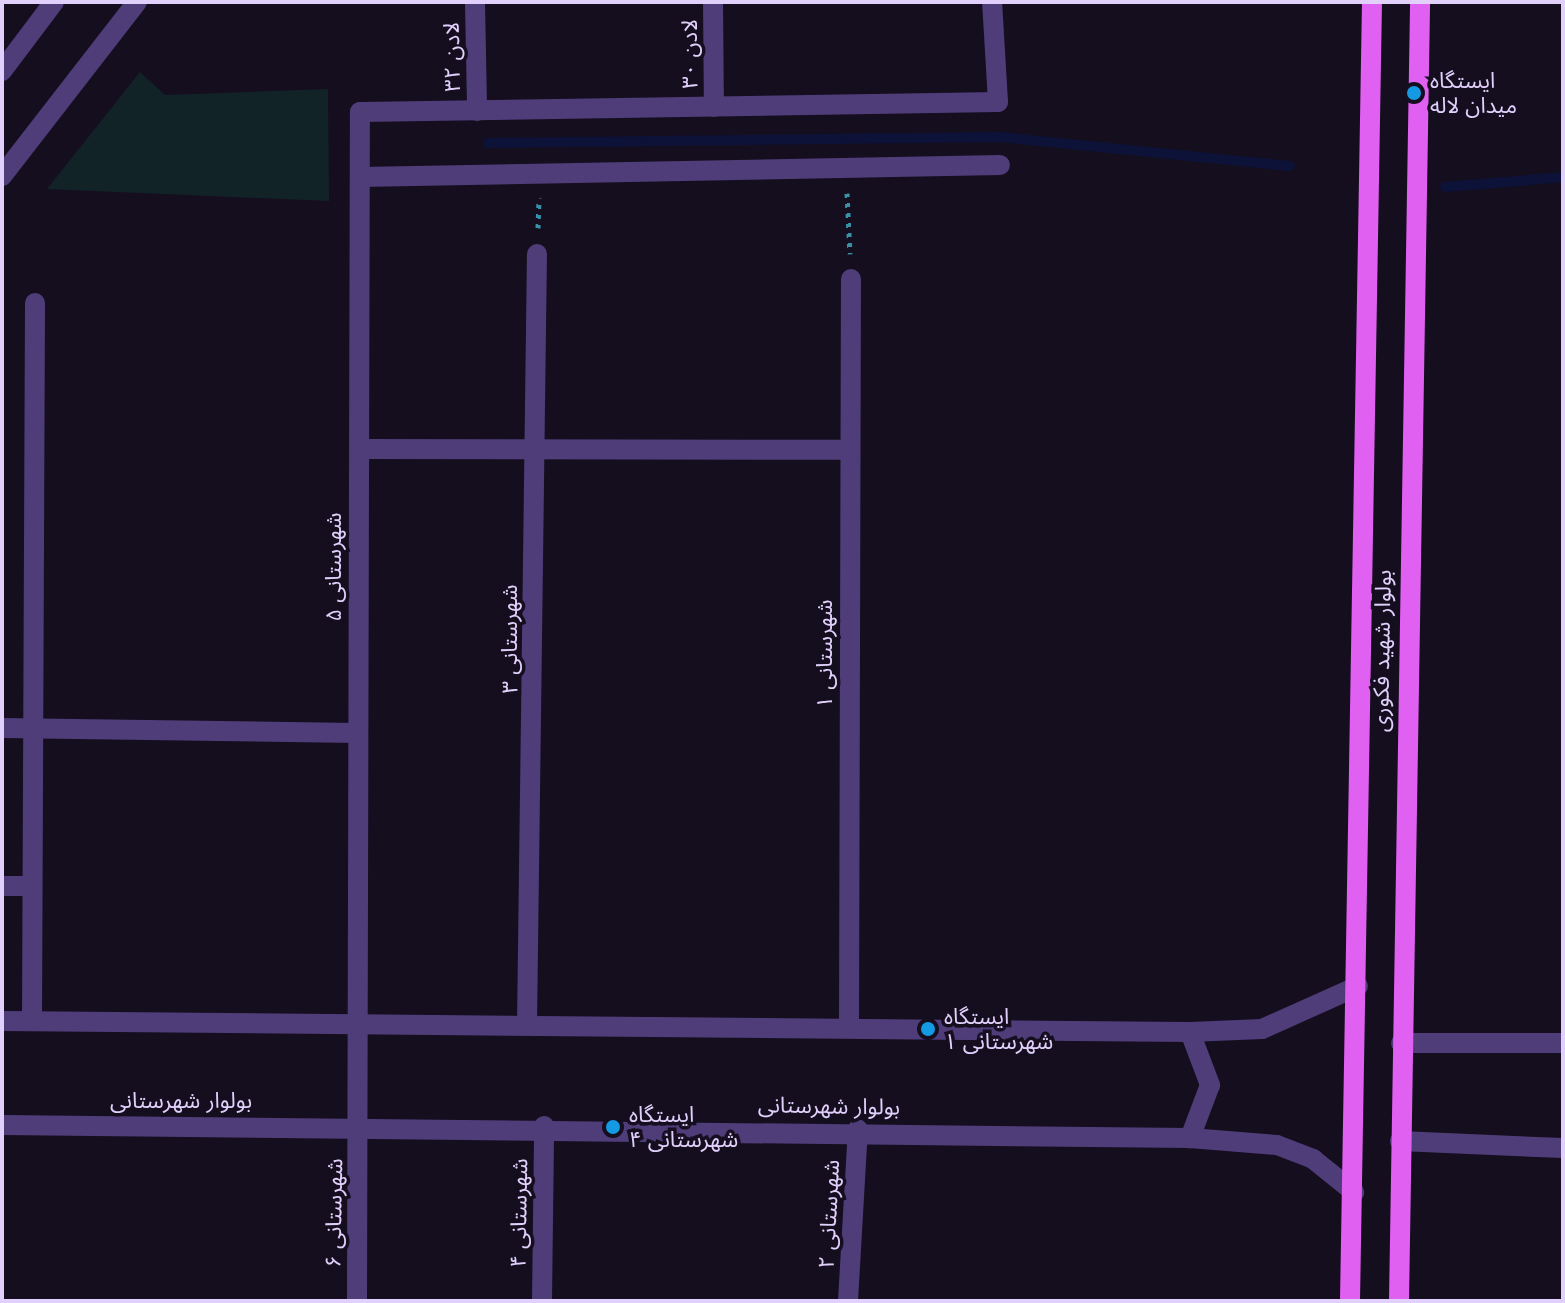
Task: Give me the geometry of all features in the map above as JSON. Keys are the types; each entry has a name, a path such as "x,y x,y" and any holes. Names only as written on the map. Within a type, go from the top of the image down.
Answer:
{"main road":[{"name":"بولوار شهید فکوری","path":"1350,1301 1358,986 1372,2"},
{"name":"بولوار شهید فکوری","path":"1399,1301 1420,2"}],"street":[{"path":"2,71 54,2"},
{"path":"2,176 137,2"},
{"name":"لادن ۳۲","path":"475,2 477,111"},
{"name":"لادن ۳۰","path":"713,2 714,107"},
{"path":"477,111 998,102 992,2"},
{"name":"شهرستانی ۵","path":"356,1023 360,112 477,111"},
{"path":"360,177 1000,165"},
{"name":"شهرستانی ۳","path":"527,1025 537,254"},
{"name":"شهرستانی ۱","path":"849,1028 851,279"},
{"path":"32,1021 35,303"},
{"path":"359,449 536,452 850,450"},
{"path":"2,728 357,733"},
{"path":"2,886 32,886"},
{"path":"2,1021 1190,1032 1262,1029 1358,986"},
{"name":"شهرستانی ۶","path":"356,1023 359,1125 357,1301"},
{"path":"1190,1032 1210,1085 1190,1138"},
{"path":"1401,1043 1563,1043"},
{"name":"بولوار شهرستانی","path":"2,1125 858,1129 1190,1138 1277,1145 1313,1159 1354,1192"},
{"name":"شهرستانی ۴","path":"542,1301 544,1126"},
{"name":"شهرستانی ۲","path":"848,1301 858,1129"},
{"path":"1400,1141 1563,1148"}],"path":[{"path":"845,168 851,279"},
{"path":"537,254 540,173"}],"shaded area":[{"path":"140,72 165,95 328,89 329,201 47,189"}],"waterway":[{"path":"488,143 999,137 1290,166"},
{"path":"1445,187 1563,177"}],"place":[{"name":"ایستگاه میدان لاله","path":"1414,93"},
{"name":"ایستگاه شهرستانی ۱","path":"928,1029"},
{"name":"ایستگاه شهرستانی ۴","path":"613,1127"}]}
